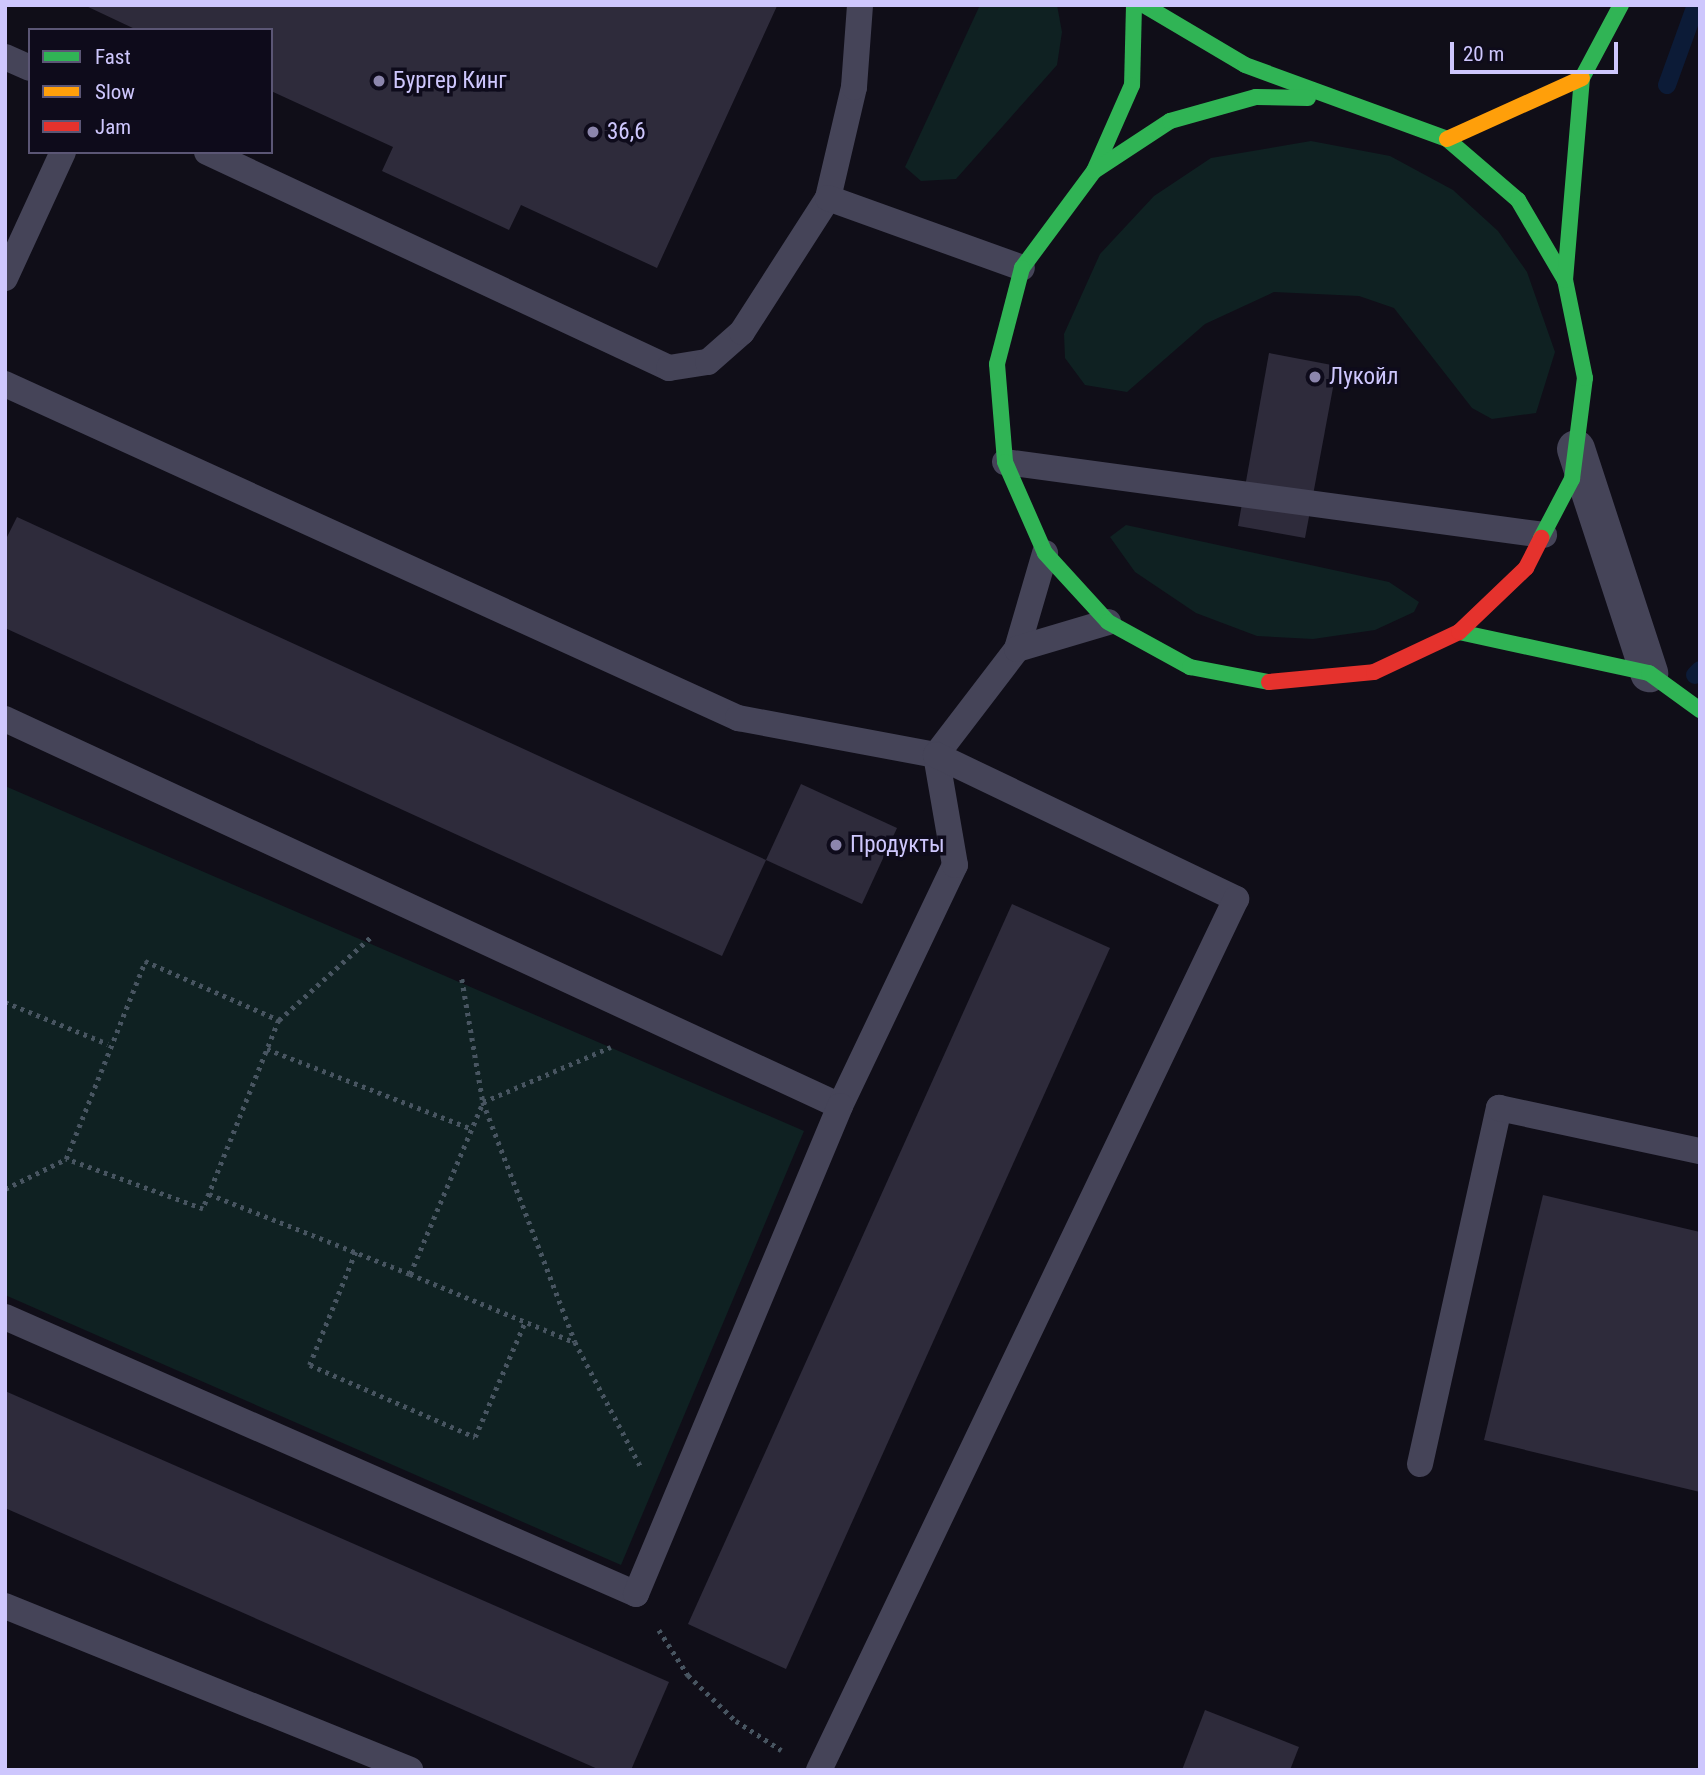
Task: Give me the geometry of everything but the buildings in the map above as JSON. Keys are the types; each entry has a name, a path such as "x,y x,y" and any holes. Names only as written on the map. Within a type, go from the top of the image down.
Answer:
{"street":[{"path":"1135,5 1132,85 1094,171 1022,268 997,364 1005,462 1045,553 1108,622 1190,667 1281,684 1374,673 1459,632 1526,568 1573,479 1585,378 1565,280 1582,78 1621,5"},
{"path":"1144,5 1245,65 1346,99 1447,139 1518,200 1565,280"},
{"path":"1447,139 1582,78"},
{"path":"1094,171 1170,121 1206,110 1256,96 1346,99"},
{"path":"1576,449 1649,673"},
{"path":"1459,632 1649,673 1700,710"}],"lane":[{"path":"211,154 669,369 708,362 742,332 828,198 854,87 860,5"},
{"path":"5,57 28,67"},
{"path":"5,278 62,154"},
{"path":"828,198 1022,268"},
{"path":"5,384 738,718 936,755 1236,899 819,1770"},
{"path":"1005,462 1544,535"},
{"path":"5,1317 636,1594 840,1106 955,865 936,755 1017,649 1045,553"},
{"path":"1017,649 1108,622"},
{"path":"5,719 840,1106"},
{"path":"1420,1464 1499,1108 1700,1151"},
{"path":"5,1606 410,1770"}],"path":[{"path":"66,1159 203,1209 279,1020 407,905"},
{"path":"452,926 483,1102 575,1342 668,1516"},
{"path":"5,1189 66,1159 108,1044 145,961 279,1020"},
{"path":"5,1002 108,1044"},
{"path":"410,1274 483,1102 663,1024"},
{"path":"267,1049 471,1129"},
{"path":"209,1194 575,1342"},
{"path":"356,1252 310,1365 475,1437 525,1322"},
{"path":"636,1594 688,1675 736,1721 790,1756"}],"shaded area":[{"path":"980,5 1057,5 1062,32 1057,65 956,179 921,181 905,167"},
{"path":"1311,141 1390,156 1453,190 1498,231 1527,272 1555,352 1536,413 1492,419 1472,408 1394,308 1359,296 1274,292 1205,324 1127,392 1085,385 1065,358 1064,334 1100,254 1154,196 1211,158"},
{"path":"1126,525 1389,582 1419,602 1414,612 1375,630 1313,639 1257,636 1196,613 1135,572 1110,537"},
{"path":"5,786 804,1131 621,1565 5,1295"}],"waterway":[{"path":"1667,85 1696,5"},
{"path":"1695,675 1700,670"}],"traffic: fast":[{"path":"1134,5 1132,85 1094,171 1022,268 997,364 1005,462 1045,553 1108,622 1190,667 1269,682"},
{"path":"1144,5 1245,65 1447,139 1518,200 1565,280"},
{"path":"1541,538 1572,479 1585,378 1565,280 1582,78 1621,5"},
{"path":"1094,171 1170,121 1256,97 1308,98"},
{"path":"1459,632 1649,673 1700,710"}],"traffic: slow":[{"path":"1447,139 1582,78"}],"traffic: jam":[{"path":"1269,682 1374,672 1459,632 1526,568 1541,538"}],"place":[{"name":"Бургер Кинг","path":"379,81"},
{"name":"36,6","path":"593,132"},
{"name":"Лукойл","path":"1315,377"},
{"name":"Продукты","path":"836,845"}]}
